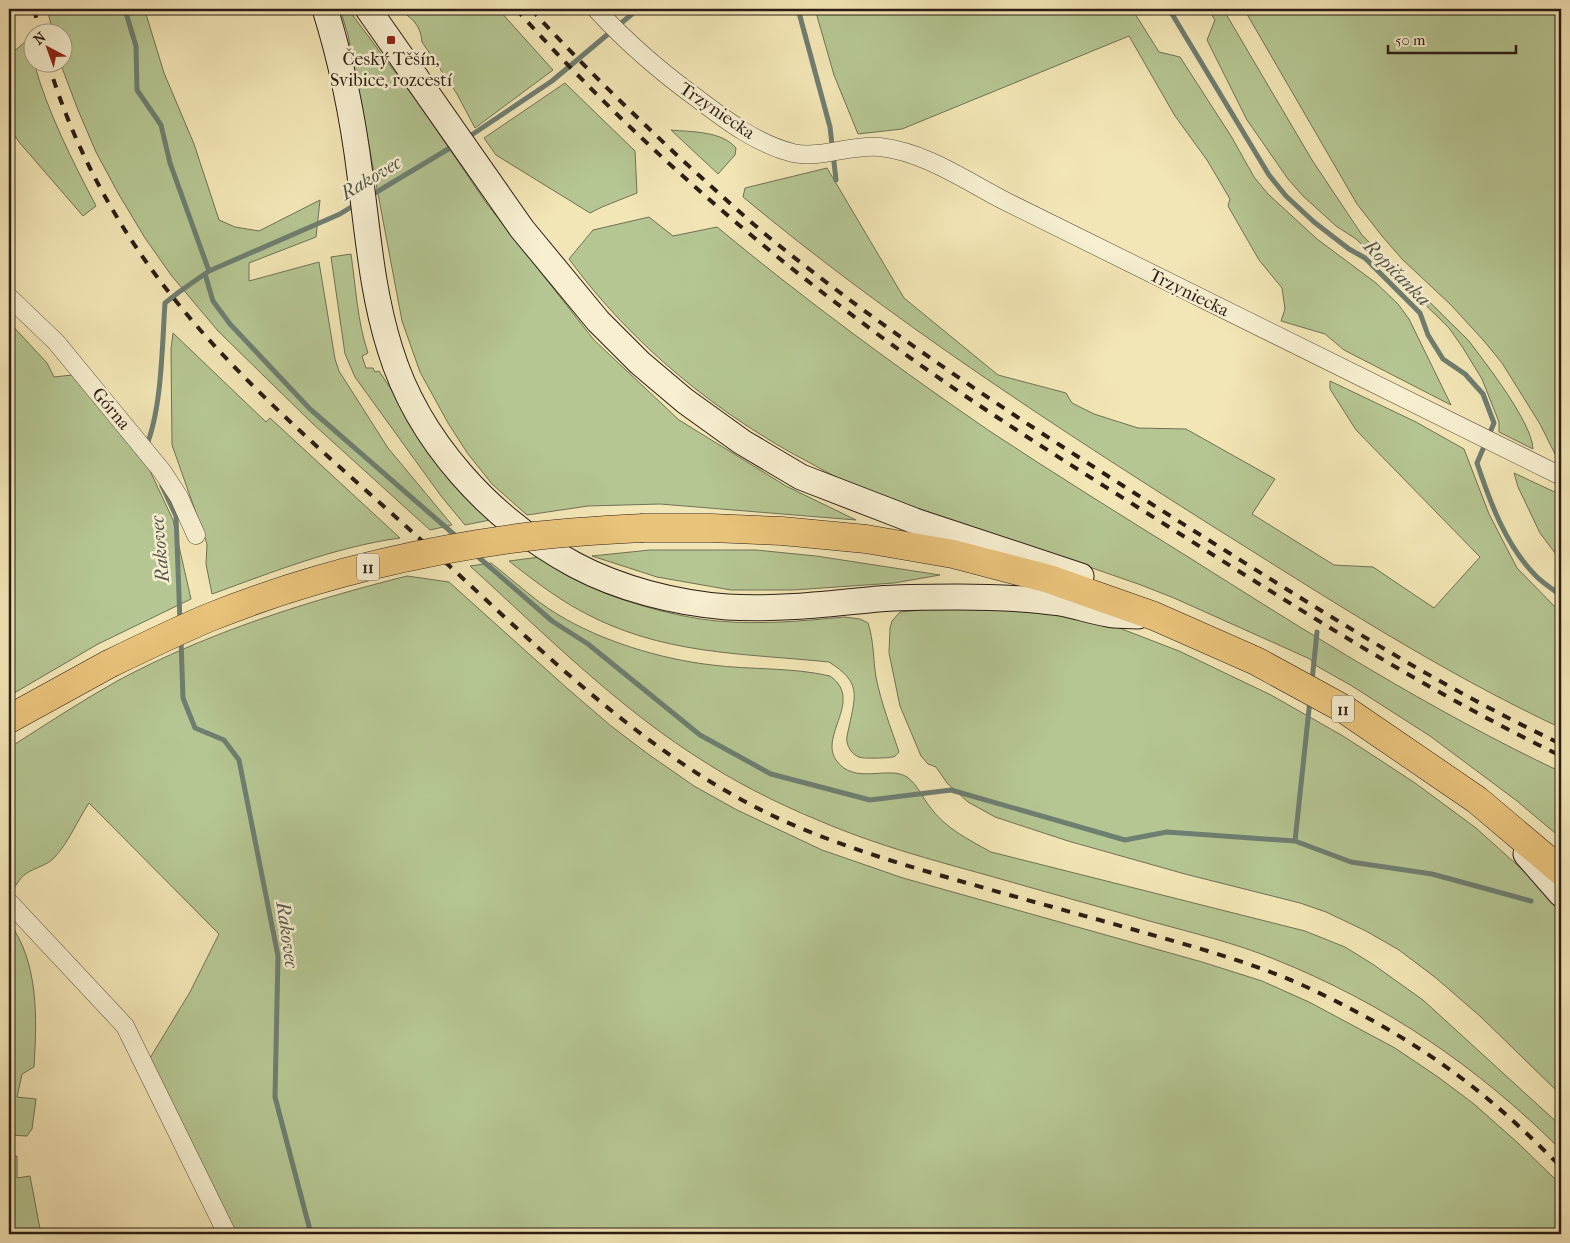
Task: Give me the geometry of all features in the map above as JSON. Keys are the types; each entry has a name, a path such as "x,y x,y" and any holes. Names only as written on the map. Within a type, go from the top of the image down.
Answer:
{"main road":[{"path":"325,9 341,63 361,182 364,218 375,293 390,351 404,386 421,418 448,458 490,504 532,537 576,566 602,577 663,597 695,604 762,608 814,606 880,599 1014,597 1063,604 1111,615 1154,616"},
{"path":"368,9 522,229 598,321 640,363 685,401 742,442 810,480 915,521 1119,589 1154,616"},
{"name":"11","path":"9,720 108,664 210,618 262,598 341,574 423,554 527,536 643,528 782,530 866,539 953,554 1049,579 1154,616 1256,661 1344,709 1477,800 1561,870"},
{"path":"1477,800 1561,856"},
{"path":"1477,800 1561,894"}],"street":[{"name":"Trzyniecka","path":"601,14 625,39 668,76 731,124 773,147 796,153 822,153 845,149 880,147 905,152 936,165 1005,202 1559,474"},
{"name":"Górna","path":"9,296 56,342 162,471 179,497 196,535"},
{"path":"9,902 125,1026 227,1234"}],"green space":[{"path":"47,9 146,9 164,73 194,144 219,220 235,227 259,231 320,200 316,237 249,263 249,281 319,262 335,359 339,371 388,448 452,525 430,530 312,423 218,331 171,275 145,238 118,193 96,152 78,110 64,72 72,72 72,22 50,22"},
{"path":"340,9 348,9 418,103 487,204 594,340 679,420 786,486 856,520 660,504 588,506 527,515 492,484 468,454 448,423 420,372 402,321 348,35"},
{"path":"398,9 498,9 553,70 475,128 457,94 422,42 417,26 411,18"},
{"path":"815,9 1132,9 1159,52 1180,57 1231,136 1254,177 1268,194 1317,239 1376,283 1398,304 1409,319 1451,405 1344,350 1325,334 1281,321 1285,309 1282,288 1259,260 1228,206 1230,199 1207,160 1175,116 1129,36 902,129 858,134 834,75"},
{"path":"1208,9 1223,9 1312,160 1362,235 1469,341 1486,364 1517,409 1531,438 1533,449 1499,432 1499,422 1482,379 1449,328 1356,239 1336,226 1303,196 1288,179 1247,120 1207,40 1215,20"},
{"path":"1244,9 1561,9 1561,461 1555,454 1540,424 1502,363 1451,305 1402,259 1357,204"},
{"path":"22,44 22,72 37,72 53,118 96,206 83,216 19,142 9,127 9,56"},
{"path":"565,83 635,151 637,193 590,213 496,155 484,138"},
{"path":"671,130 706,133 723,138 736,148 735,155 718,174"},
{"path":"827,168 904,298 998,375 1066,393 1072,403 1094,414 1138,428 1186,429 1275,479 1252,514 1334,565 1373,567 1434,608 1480,557 1356,430 1330,389 1330,381 1416,422 1464,449 1489,514 1517,568 1561,613 1561,728 1471,682 1382,632 1089,447 913,327 855,285 743,197 745,188"},
{"path":"649,217 673,236 717,227 816,306 884,357 1037,462 1277,613 1370,669 1464,723 1561,772 1561,838 1517,801 1430,736 1352,686 1315,665 1310,659 1141,585 856,487 777,445 743,423 710,400 649,349 620,320 569,259 593,230"},
{"path":"351,254 359,316 368,353 362,356 366,368 373,368 375,372 379,371 457,488 490,520 465,525 441,496 355,377 345,354 331,257"},
{"path":"9,322 47,363 54,377 72,375 144,458 173,520 191,599 98,644 9,696"},
{"path":"173,333 266,422 270,418 400,538 352,547 328,554 212,594 206,564 207,544 172,445 171,349"},
{"path":"1514,473 1561,495 1561,561 1540,533 1518,487"},
{"path":"650,550 756,550 816,556 940,575 894,583 793,590 731,590 657,577 592,556"},
{"path":"540,557 597,590 631,602 685,616 749,623 844,617 860,619 868,623 878,687 899,752 893,757 870,758 859,757 851,751 847,739 854,690 847,676 829,662 702,650 641,636 581,611 562,600 509,561"},
{"path":"491,563 557,614 592,633 632,647 692,662 727,667 801,671 830,676 839,685 843,696 832,750 836,760 843,768 861,774 890,773 907,777 943,821 958,833 991,852 1305,931 1345,947 1423,1000 1561,1126 1561,1150 1529,1119 1462,1064 1391,1017 1314,976 1259,953 1229,943 869,840 800,813 738,782 676,743 614,696 584,671 470,566"},
{"path":"407,576 449,582 611,726 694,786 737,810 822,850 903,878 1202,962 1262,981 1309,1002 1395,1048 1474,1104 1556,1180 1561,1186 1561,1234 234,1234 150,1058 190,992 219,934 89,803 69,838 54,858 48,863 30,871 10,893 9,748 119,680 188,647 296,607"},
{"path":"943,608 1026,609 1114,626 1179,651 1271,695 1343,736 1415,783 1476,828 1526,873 1553,903 1561,916 1561,1095 1481,1017 1436,978 1399,950 1366,931 1326,912 1300,903 1185,874 1068,841 995,817 968,802 947,783 936,767 928,764 921,756 900,706 889,653 890,628 892,621 900,612"},
{"path":"9,922 19,938 26,955 34,992 36,1030 34,1067 22,1074 17,1097 36,1099 32,1129 27,1136 9,1135"},
{"path":"9,1156 17,1156 17,1178 30,1176 41,1234 9,1234"}],"waterway":[{"path":"126,9 136,46 137,90 161,125 170,163 209,271"},
{"name":"Rakovec","path":"467,138 552,81 638,9"},
{"path":"798,9 830,127 836,180"},
{"name":"Ropičanka","path":"1169,9 1269,175 1286,196 1314,222 1349,249 1365,258 1420,313 1428,335 1443,359 1465,374 1483,394 1494,423 1477,463 1487,493 1500,523 1525,564 1542,582 1561,596"},
{"name":"Rakovec","path":"370,196 455,145"},
{"name":"Rakovec","path":"146,447 158,396 165,303 209,271 340,214 356,204"},
{"path":"205,274 213,301 230,324 310,409 457,537"},
{"name":"Rakovec","path":"162,486 176,516 180,622"},
{"path":"476,555 552,621 588,644 700,735 771,774 870,800 951,790 1125,840 1167,832 1295,841 1351,862 1432,874 1531,901"},
{"path":"1312,681 1317,632"},
{"name":"Rakovec","path":"181,640 183,698 195,728 224,740 239,760 278,956 275,1097 311,1234"},
{"path":"1295,841 1310,700"}],"railway":[{"path":"34,9 37,22"},
{"path":"516,9 595,92 678,172 765,247 894,346 971,400 1313,618 1460,704 1561,756"},
{"path":"531,9 623,103 728,201 776,243 826,282 927,356 1032,427 1327,614 1419,669 1561,744"},
{"path":"51,72 69,122 111,207 145,261 192,321 286,418 552,660 645,737 694,771 745,801 819,836 929,872 1231,958 1296,982 1361,1014 1424,1052 1483,1095 1561,1167"}],"place":[{"name":"Český Těšín, Svibice, rozcestí","path":"391,40"}]}
